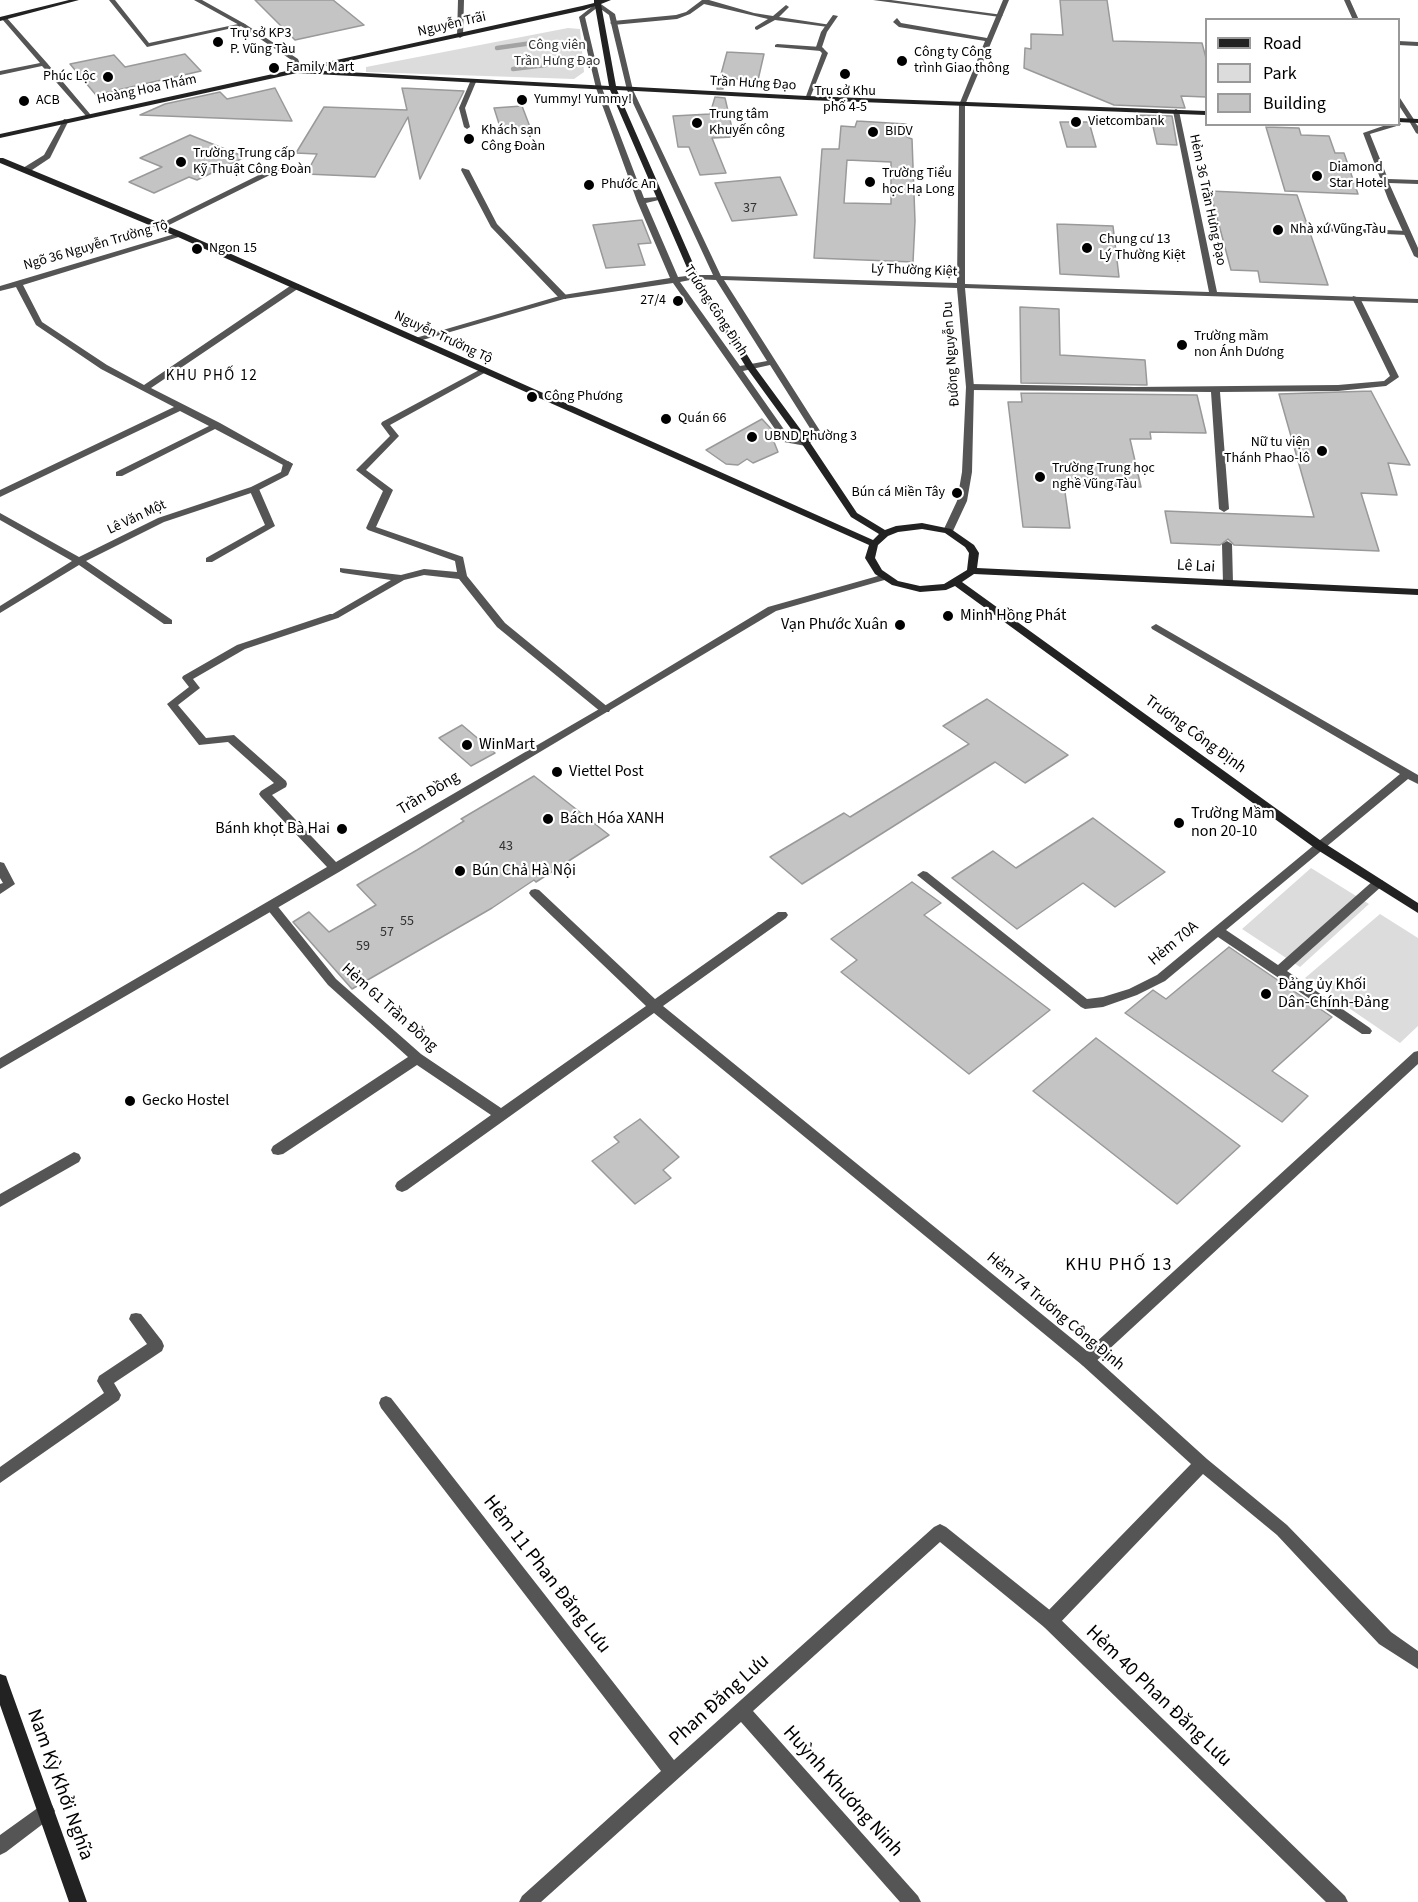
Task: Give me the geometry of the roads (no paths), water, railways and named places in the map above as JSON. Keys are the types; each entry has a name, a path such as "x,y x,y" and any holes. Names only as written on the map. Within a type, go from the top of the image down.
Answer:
{"main road":[{"path":"2,19 76,0"},
{"name":"Nguyễn Trãi","path":"300,72 608,0"},
{"name":"Trương Công Định","path":"598,2 614,88 657,196 695,277 750,367 806,443 854,515 885,534"},
{"name":"Trần Hưng Đạo","path":"300,72 630,90 1205,113"},
{"name":"Hoàng Hoa Thám","path":"0,136 88,115 300,72"},
{"name":"Nguyễn Trường Tộ","path":"0,160 181,234 874,544"},
{"path":"915,526 948,531 969,545 974,553 972,571 957,583 939,588 907,587 885,578 870,558 874,544 885,534 915,526"},
{"name":"Lê Lai","path":"972,571 1418,592"},
{"name":"Trương Công Định","path":"957,583 1320,846 1418,909"},
{"name":"Nam Kỳ Khởi Nghĩa","path":"0,1682 78,1902"}],"street":[{"path":"112,0 147,45 243,25"},
{"path":"197,0 243,25 296,60 300,72"},
{"path":"460,36 461,0"},
{"path":"876,0 1000,15"},
{"name":"Đường Nguyễn Du","path":"948,531 962,501 967,471 970,387 961,286 962,105 1006,0"},
{"path":"1347,0 1355,18"},
{"path":"613,23 677,17 688,13 705,1 754,15 828,25"},
{"name":"Trương Công Định","path":"598,2 612,14 613,23 630,90 718,277 818,435 806,443 787,440 675,280 641,201 599,88 582,17 598,2"},
{"path":"757,28 774,18 786,7"},
{"path":"820,49 828,25 836,16"},
{"path":"2,19 45,64 88,115"},
{"path":"897,20 899,24 989,40"},
{"path":"1400,43 1418,44"},
{"path":"777,46 820,49 825,53 807,98"},
{"path":"0,73 45,64"},
{"path":"467,127 462,108 473,82"},
{"path":"1400,100 1416,121 1418,132"},
{"name":"Hẻm 36 Trần Hưng Đạo","path":"1176,111 1213,294"},
{"path":"26,170 46,156 66,120"},
{"path":"1400,123 1416,121"},
{"path":"1388,126 1366,133 1384,181 1418,256"},
{"path":"159,226 276,170"},
{"path":"465,170 494,225 563,297"},
{"path":"1384,181 1418,182"},
{"path":"641,201 676,190"},
{"path":"1323,229 1407,233"},
{"name":"Ngõ 36 Nguyễn Trường Tộ","path":"0,290 181,234"},
{"name":"Lý Thường Kiệt","path":"416,339 563,297 695,277 1418,301"},
{"path":"18,283 39,323 104,367 217,425"},
{"path":"145,388 296,286"},
{"path":"970,387 1135,390 1338,388 1386,383 1395,377 1356,298"},
{"path":"736,370 773,362"},
{"path":"484,371 385,424 395,436 361,470 388,490 371,528 460,559 462,576 501,625 605,710"},
{"path":"1215,388 1224,509"},
{"path":"0,495 181,407"},
{"path":"119,474 217,425"},
{"name":"Lê Văn Một","path":"0,610 79,561 161,520 254,489 285,473 288,464 217,425"},
{"path":"209,560 270,526 254,489"},
{"path":"0,516 79,561 168,622"},
{"path":"1227,544 1228,583"},
{"path":"343,570 401,578"},
{"path":"335,869 265,794 282,784 230,738 203,742 172,704 195,688 187,678 241,647 334,616 401,578 424,572 462,576"},
{"name":"Trần Đồng","path":"0,1064 605,710 772,609 885,578"},
{"path":"1156,627 1418,780"},
{"name":"Hẻm 70A","path":"923,875 1085,1004 1103,1002 1133,992 1161,978 1407,774"},
{"path":"0,866 9,884 0,890"},
{"path":"1280,970 1378,883"},
{"path":"535,893 655,1007"},
{"name":"Hẻm 61 Trần Đồng","path":"271,906 332,982 417,1058 502,1116"},
{"path":"402,1186 782,915"},
{"path":"1217,930 1280,970 1366,1031"},
{"name":"Hẻm 74 Trương Công Định","path":"655,1007 1087,1360 1202,1464 1282,1530 1385,1638 1418,1661"},
{"path":"1087,1360 1418,1056"},
{"path":"278,1150 417,1058"},
{"path":"0,1201 74,1158"},
{"path":"0,1476 114,1395 104,1381 157,1346 136,1319"},
{"name":"Hẻm 11 Phan Đăng Lưu","path":"386,1403 673,1772"},
{"path":"1050,1621 1202,1464"},
{"name":"Phan Đăng Lưu","path":"528,1902 940,1532"},
{"name":"Hẻm 40 Phan Đăng Lưu","path":"940,1532 1050,1621 1339,1902"},
{"name":"Huỳnh Khương Ninh","path":"741,1710 912,1902"},
{"path":"0,1846 46,1810"}],"waterway":[{"path":"497,48 532,43"},
{"path":"513,69 546,65"}],"place":[{"name":"Trụ sở KP3 P. Vũng Tàu","path":"218,42"},
{"name":"Công ty Công trình Giao thông","path":"902,61"},
{"name":"Family Mart","path":"274,68"},
{"name":"Trụ sở Khu phố 4-5","path":"845,74"},
{"name":"Phúc Lộc","path":"108,77"},
{"name":"Yummy! Yummy!","path":"522,100"},
{"name":"ACB","path":"24,101"},
{"name":"Vietcombank","path":"1076,122"},
{"name":"Trung tâm Khuyến công","path":"697,123"},
{"name":"BIDV","path":"873,132"},
{"name":"Khách sạn Công Đoàn","path":"469,139"},
{"name":"Trường Trung cấp Kỹ Thuật Công Đoàn","path":"181,162"},
{"name":"Diamond Star Hotel","path":"1317,176"},
{"name":"Trường Tiểu học Hạ Long","path":"870,182"},
{"name":"Phước An","path":"589,185"},
{"name":"Nhà xứ Vũng Tàu","path":"1278,230"},
{"name":"Chung cư 13 Lý Thường Kiệt","path":"1087,248"},
{"name":"Ngon 15","path":"197,249"},
{"name":"27/4","path":"678,301"},
{"name":"Trường mầm non Ánh Dương","path":"1182,345"},
{"name":"Công Phương","path":"532,397"},
{"name":"Quán 66","path":"666,419"},
{"name":"UBND Phường 3","path":"752,437"},
{"name":"Nữ tu viện Thánh Phao-lô","path":"1322,451"},
{"name":"Trường Trung học nghề Vũng Tàu","path":"1040,477"},
{"name":"Bún cá Miền Tây","path":"957,493"},
{"name":"Minh Hồng Phát","path":"948,616"},
{"name":"Vạn Phước Xuân","path":"900,625"},
{"name":"WinMart","path":"467,745"},
{"name":"Viettel Post","path":"557,772"},
{"name":"Bách Hóa XANH","path":"548,819"},
{"name":"Trường Mầm non 20-10","path":"1179,823"},
{"name":"Bánh khọt Bà Hai","path":"342,829"},
{"name":"Bún Chả Hà Nội","path":"460,871"},
{"name":"Đảng ủy Khối Dân-Chính-Đảng","path":"1266,994"},
{"name":"Gecko Hostel","path":"130,1101"}],"district":[{"name":"KHU PHỐ 12","path":"212,377"},
{"name":"KHU PHỐ 13","path":"1119,1266"}],"park label":[{"name":"Công viên Trần Hưng Đạo","path":"557,54"}]}
